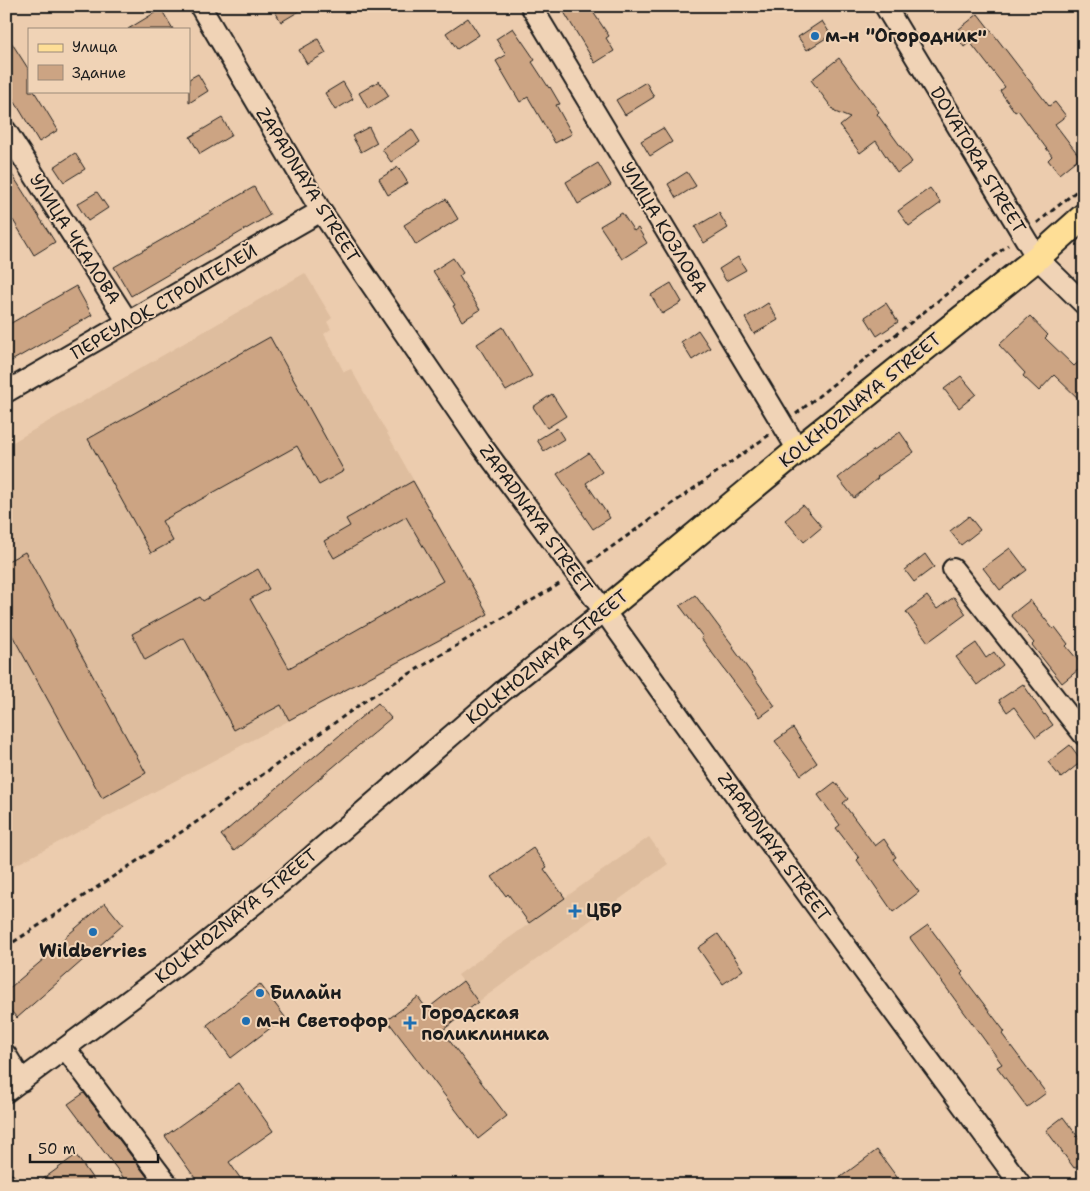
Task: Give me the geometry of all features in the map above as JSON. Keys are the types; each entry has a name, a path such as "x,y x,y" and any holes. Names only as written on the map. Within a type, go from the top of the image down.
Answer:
{"main road":[{"name":"KOLKHOZNAYA STREET","path":"604,612 798,450 1037,258 1084,216"}],"street":[{"name":"ZAPADNAYA STREET","path":"200,6 321,211 479,442 1021,1185"},
{"name":"УЛИЦА КОЗЛОВА","path":"531,6 798,450"},
{"name":"DOVATORA STREET","path":"885,6 1037,258 1084,304"},
{"name":"УЛИЦА ЧКАЛОВА","path":"6,131 128,322"},
{"name":"ПЕРЕУЛОК СТРОИТЕЛЕЙ","path":"6,392 321,211"},
{"path":"953,569 1084,735"},
{"name":"KOLKHOZNAYA STREET","path":"14,1087 198,948 288,877 504,690 604,612"},
{"path":"66,1048 168,1185"},
{"path":"6,1055 14,1087"}],"path":[{"path":"6,947 201,819 368,698 576,573 783,424 1084,185"}],"shaded area":[{"path":"305,273 332,318 327,322 331,329 324,334 344,372 351,369 489,615 6,870 6,446"},
{"name":"ЦБР","path":"649,837 668,864 478,1002 458,975"}],"building":[{"path":"272,6 308,6 281,22"},
{"path":"573,6 589,6 609,36 606,38 614,51 595,63 564,12"},
{"path":"161,9 172,28 130,28"},
{"path":"978,14 1049,106 1055,102 1066,116 1055,124 1080,157 1059,174 1048,160 1052,156 1018,110 1015,112 1000,91 1005,87 970,42 964,47 954,33"},
{"path":"468,18 479,35 457,49 446,33"},
{"name":"м-н \"Огородник\"","path":"822,21 831,35 807,50 798,37"},
{"path":"513,28 535,60 532,62 560,104 556,105 572,134 555,143 528,97 520,102 496,61 506,55 496,39"},
{"path":"6,34 28,68 28,92 35,92 58,130 39,142 6,87"},
{"path":"318,39 326,53 307,64 299,50"},
{"path":"839,58 879,112 877,114 912,162 897,173 876,141 860,153 840,126 850,118 835,112 811,80"},
{"path":"198,74 208,91 189,103 190,92 190,78"},
{"path":"379,81 389,96 368,109 359,93"},
{"path":"343,82 353,99 335,110 325,93"},
{"path":"646,82 654,97 625,115 616,100"},
{"path":"222,118 232,135 200,154 190,137"},
{"path":"369,127 377,143 361,152 352,136"},
{"path":"663,128 672,142 650,156 641,141"},
{"path":"412,129 420,142 391,162 382,149"},
{"path":"75,153 85,169 64,182 54,167"},
{"path":"598,163 611,185 578,204 566,182"},
{"path":"6,165 55,242 34,255 13,220 6,224"},
{"path":"398,167 408,183 388,195 379,179"},
{"path":"687,172 696,186 676,198 668,184"},
{"path":"254,187 270,215 131,296 114,267"},
{"path":"930,188 941,203 909,226 898,211"},
{"path":"97,192 108,208 88,221 77,204"},
{"path":"446,199 458,219 416,245 404,225"},
{"path":"622,213 634,231 638,228 647,243 622,259 600,226"},
{"path":"719,213 728,228 704,243 695,227"},
{"path":"738,257 746,270 726,281 719,269"},
{"path":"453,258 463,273 459,276 480,310 462,321 453,306 455,305 433,271"},
{"path":"671,283 682,302 662,314 651,295"},
{"path":"76,286 92,315 6,364 6,326"},
{"path":"768,303 778,320 754,334 745,318"},
{"path":"886,303 898,322 877,336 865,317"},
{"path":"1030,316 1048,335 1045,338 1074,366 1084,357 1084,404 1054,375 1039,391 1023,376 1025,373 999,345"},
{"path":"503,327 532,376 506,391 477,344"},
{"path":"698,330 710,348 692,360 681,342"},
{"path":"270,337 344,471 319,485 297,446 162,521 173,541 151,553 88,439"},
{"path":"961,376 976,394 959,408 944,389"},
{"path":"552,394 566,416 547,428 533,407"},
{"path":"557,428 564,439 544,451 537,440"},
{"path":"900,432 914,452 877,477 854,498 838,478"},
{"path":"589,453 602,472 586,483 610,518 593,529 557,474"},
{"path":"413,481 488,614 289,720 281,705 234,730 184,638 145,660 132,634 200,597 203,601 258,569 269,589 250,599 289,668 443,581 406,517 334,558 324,541 350,526 346,519"},
{"path":"803,505 822,527 804,542 785,520"},
{"path":"969,516 980,530 961,545 950,531"},
{"path":"1010,548 1027,570 1000,590 983,568"},
{"path":"25,552 146,773 102,798 6,624 6,562"},
{"path":"925,554 934,567 914,582 905,570"},
{"path":"695,595 775,706 760,717 701,638 703,637 680,606"},
{"path":"927,596 937,609 954,597 966,614 928,642 906,612"},
{"path":"1030,600 1053,629 1055,627 1068,644 1066,646 1083,666 1062,683 1032,645 1034,643 1011,615"},
{"path":"976,643 986,658 994,652 1003,665 977,685 956,657"},
{"path":"1023,684 1053,725 1036,737 1014,707 1007,712 999,700"},
{"path":"378,703 391,718 234,851 221,835"},
{"path":"793,728 817,763 801,775 775,741"},
{"path":"1070,745 1082,761 1061,778 1048,762"},
{"path":"835,782 848,799 843,803 875,846 884,839 896,857 893,859 919,892 893,912 857,860 859,858 836,828 840,825 818,795"},
{"path":"533,848 547,867 544,869 565,898 529,923 508,894 506,896 492,877"},
{"path":"105,903 123,925 17,1018 6,1005 6,991 64,942 62,940"},
{"path":"928,925 963,972 961,974 1005,1032 1002,1034 1046,1093 1027,1107 997,1067 1002,1064 910,938"},
{"path":"718,934 743,970 723,984 698,948"},
{"path":"463,981 478,1002 442,1031 507,1116 478,1139 387,1020 418,997 427,1009"},
{"name":"м-н Светофор","path":"260,984 285,1017 231,1058 207,1025"},
{"path":"239,1083 273,1131 229,1162 245,1185 200,1185 165,1136"},
{"path":"84,1093 153,1185 129,1185 68,1104"},
{"path":"1063,1117 1084,1145 1084,1161 1074,1168 1046,1130"},
{"path":"877,1150 899,1180 892,1185 830,1185"},
{"path":"76,1155 97,1185 35,1185"}],"place":[{"name":"м-н \"Огородник\"","path":"815,36"},
{"name":"ЦБР","path":"575,911"},
{"name":"Wildberries","path":"93,932"},
{"name":"Билайн","path":"260,993"},
{"name":"м-н Светофор","path":"246,1021"},
{"name":"Городская поликлиника","path":"410,1023"}]}
